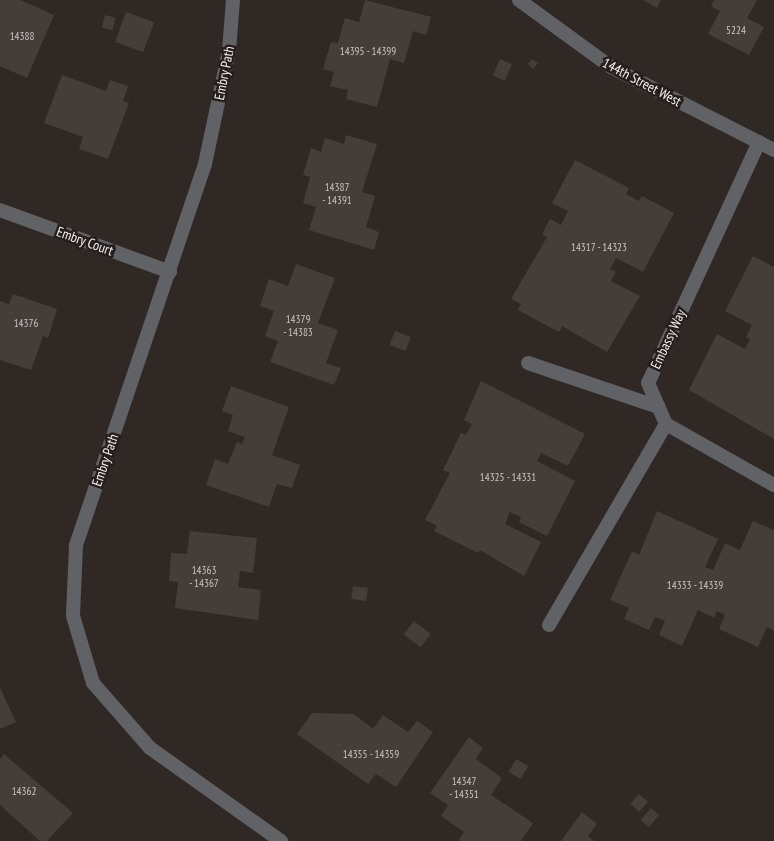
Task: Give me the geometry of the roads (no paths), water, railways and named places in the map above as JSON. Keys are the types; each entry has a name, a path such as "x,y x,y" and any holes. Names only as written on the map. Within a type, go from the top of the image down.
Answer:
{"street":[{"name":"Embry Path","path":"234,0 230,51 204,164 170,272 76,546 73,616 93,683 150,748 282,841"},
{"name":"144th Street West","path":"519,0 611,67 774,150"},
{"name":"Embassy Way","path":"666,424 648,383 759,142"},
{"name":"Embry Court","path":"0,210 170,272"},
{"path":"528,363 659,407"},
{"path":"549,625 666,424 774,485"}]}
